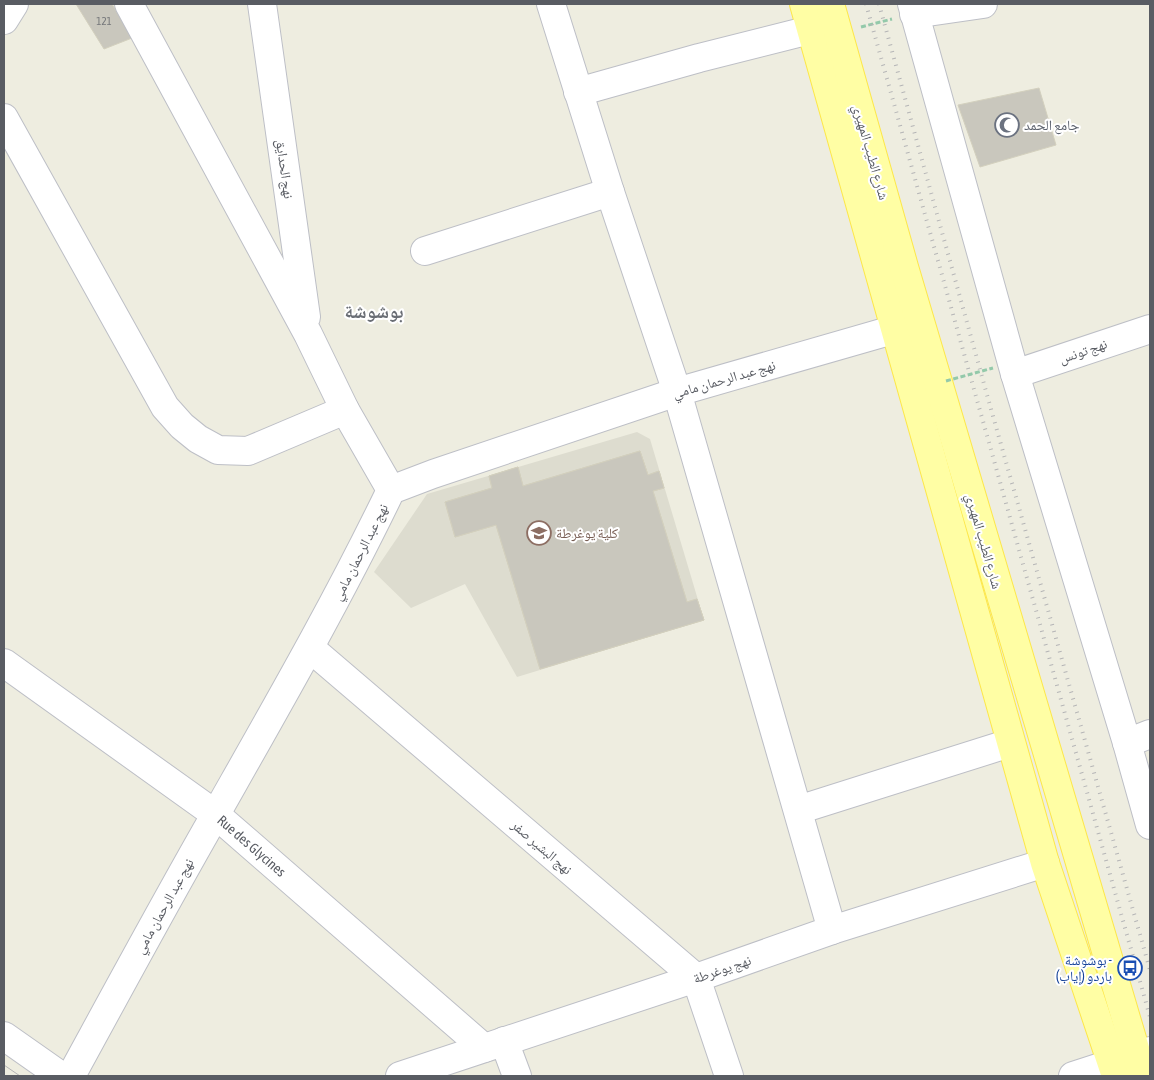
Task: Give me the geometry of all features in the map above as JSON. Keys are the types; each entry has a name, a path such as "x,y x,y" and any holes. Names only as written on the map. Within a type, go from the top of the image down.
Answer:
{"main road":[{"name":"شارع الطيب المهيري","path":"804,4 1045,863 1132,1064"},
{"name":"شارع الطيب المهيري","path":"830,4 1132,1064"}],"street":[{"path":"4,20 14,4"},
{"path":"130,4 308,334 345,410 391,490"},
{"name":"نهج الحدايق","path":"262,4 308,334"},
{"path":"551,4 610,192 677,392 832,930"},
{"path":"983,4 913,9 1004,371 1139,739 1150,825"},
{"path":"578,92 699,58 810,30"},
{"path":"4,118 165,407 182,426 198,439 218,450 248,451 345,410"},
{"path":"425,251 610,192"},
{"name":"نهج عبد الرحمان مامي","path":"71,1076 215,814 310,648 363,548 391,490 433,474 677,392 896,329"},
{"name":"نهج تونس","path":"1004,371 1150,329"},
{"name":"نهج البشير صفر","path":"310,648 696,978"},
{"name":"Rue des Glycines","path":"4,663 215,814 494,1045 517,1076"},
{"path":"798,810 1010,743"},
{"name":"نهج يوغرطة","path":"400,1076 696,978 832,930 1045,863"},
{"path":"696,978 729,1076"},
{"path":"4,1036 61,1076"},
{"path":"1073,1076 1132,1064"}],"path":[{"path":"946,381 1004,371"}],"shaded area":[{"name":"كلية يوغرطة","path":"637,432 650,439 704,620 517,677 465,584 411,608 374,572 427,494"}],"building":[{"path":"76,4 112,4 132,38 104,49"},
{"name":"جامع الحمد","path":"1039,88 1056,145 980,167 958,105"},
{"path":"640,451 648,475 659,471 664,488 653,491 687,602 697,599 704,620 540,669 496,525 455,537 445,502 492,488 489,476 518,467 523,486","holes":["612,504 646,617 565,641 531,528"]},
{"name":"كلية يوغرطة","path":"640,451 648,475 659,471 664,488 653,491 687,602 697,599 704,620 540,669 496,525 455,537 445,502 492,488 489,476 518,467 523,486"}],"tram line":[{"path":"4,1065 20,1076"}],"railway":[{"path":"866,4 1150,1017"},
{"path":"879,4 987,395 1150,970"}],"place":[{"name":"جامع الحمد","path":"1007,125"},
{"name":"كلية يوغرطة","path":"539,533"},
{"name":"بوشوشة - باردو (إياب)","path":"1130,968"}],"district":[{"name":"بوشوشة","path":"374,311"}]}
